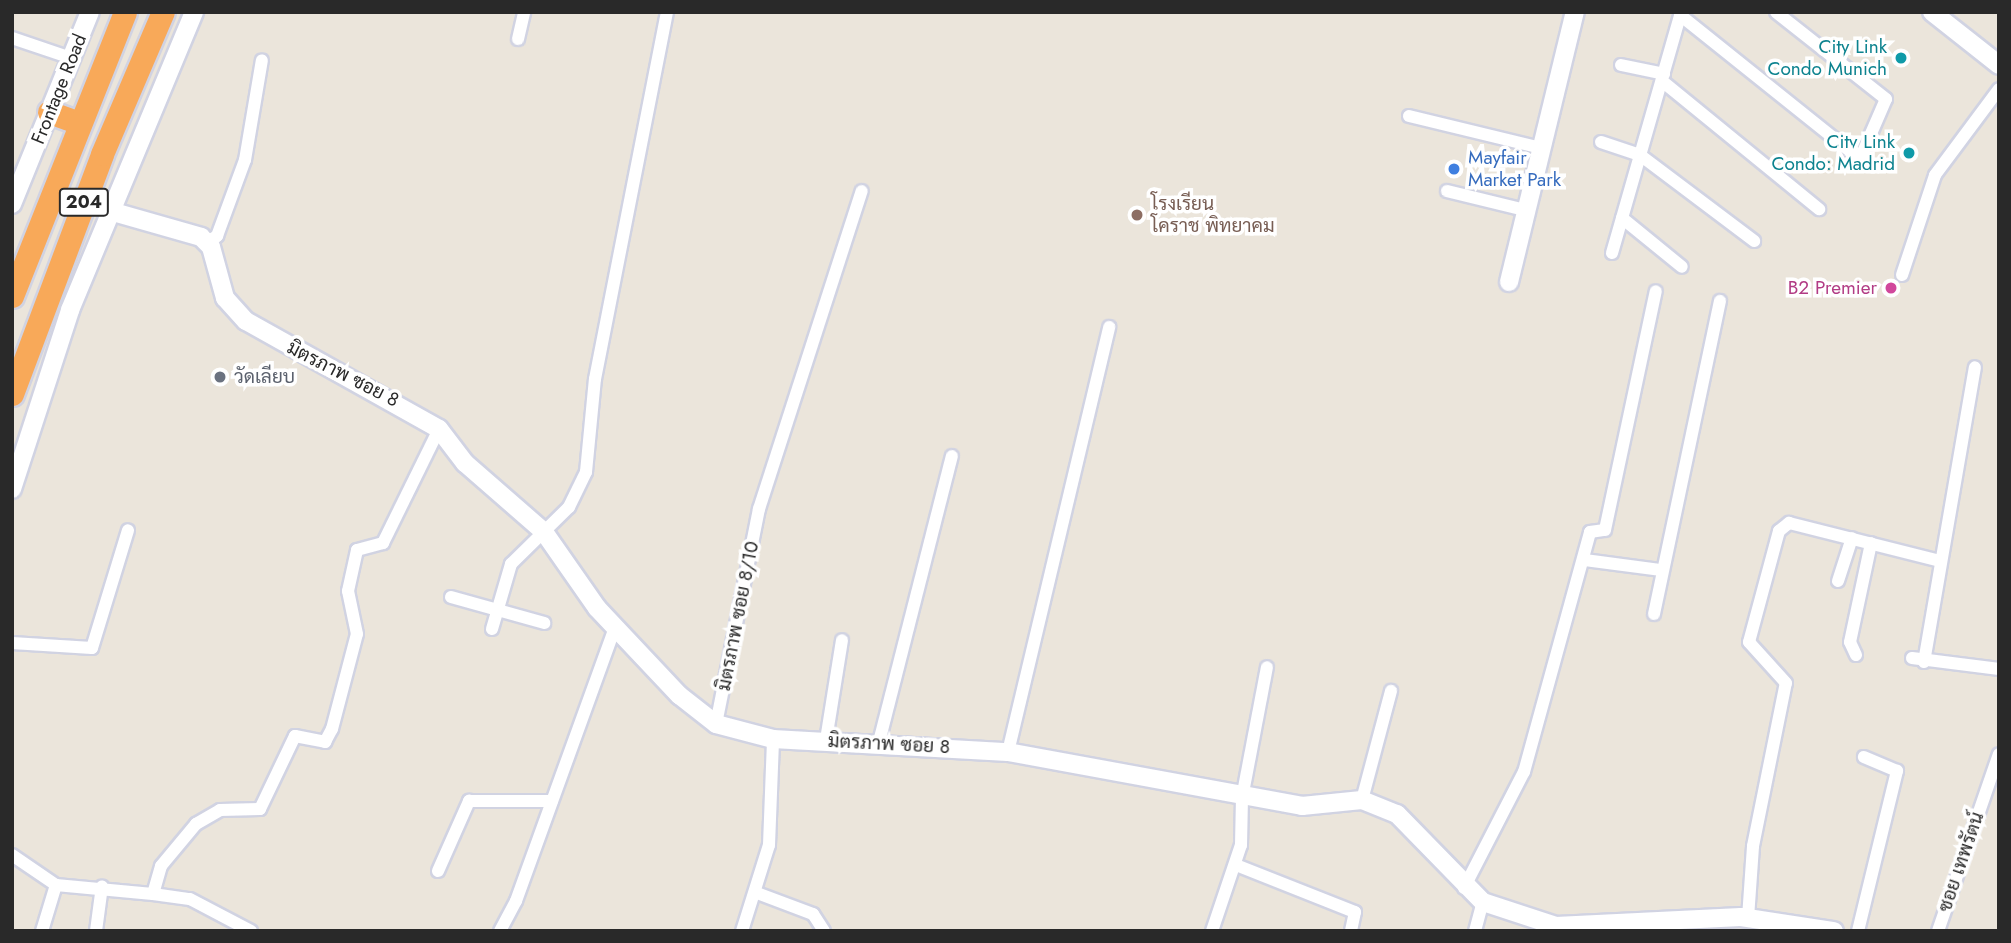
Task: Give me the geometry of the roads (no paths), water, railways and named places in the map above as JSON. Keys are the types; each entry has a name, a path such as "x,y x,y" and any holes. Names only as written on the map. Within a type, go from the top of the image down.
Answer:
{"highway":[{"name":"204","path":"12,296 125,12"},
{"name":"204","path":"12,394 102,154 163,12"},
{"path":"49,112 80,123"}],"street":[{"name":"Frontage Road","path":"13,200 90,12"},
{"path":"12,489 110,211 194,12"},
{"path":"518,39 524,12"},
{"path":"492,629 511,564 569,507 586,472 595,379 667,12"},
{"path":"1509,282 1576,12"},
{"path":"1612,253 1681,14 1860,159 1886,99 1776,12"},
{"path":"1932,12 1999,65"},
{"path":"12,38 71,58"},
{"path":"110,211 191,231 206,242 217,236 245,160 262,60"},
{"path":"1621,65 1663,77 1819,209"},
{"path":"1902,275 1936,175 1999,89"},
{"path":"1409,116 1541,148"},
{"path":"1601,142 1640,155 1754,240"},
{"name":"มิตรภาพ ซอย 8/10","path":"716,724 759,509 862,191"},
{"path":"1447,191 1525,210"},
{"path":"1622,218 1682,267"},
{"name":"มิตรภาพ ซอย 8","path":"206,242 225,298 246,321 439,429 465,463 544,532 615,627 716,724 773,739 879,742 1008,752 1242,798 1302,806 1362,800 1396,814 1464,888 1483,902 1556,926 1608,929 1748,918 1777,927 1832,931"},
{"path":"1464,888 1524,772 1585,560 1590,532 1605,530 1656,291"},
{"path":"1654,614 1661,570 1720,301"},
{"path":"1008,752 1109,327"},
{"path":"1975,367 1940,561 1918,660 1999,669"},
{"path":"153,894 161,866 196,824 220,810 260,809 295,736 325,742 357,634 348,592 356,550 383,543 439,429"},
{"path":"879,742 952,456"},
{"path":"1748,918 1757,821 1786,698 1781,672 1749,642 1753,619 1779,531 1788,523 1940,561"},
{"path":"12,643 92,648 128,530"},
{"path":"1838,581 1852,538"},
{"path":"1856,655 1850,642 1871,543"},
{"path":"1585,560 1661,570"},
{"path":"451,597 544,623"},
{"path":"500,931 552,801 615,627"},
{"path":"827,740 842,640"},
{"path":"1212,931 1236,865 1242,798 1267,667"},
{"path":"1362,800 1391,691"},
{"path":"742,931 757,893 769,845 773,739"},
{"name":"ซอย เทพรัตน์","path":"1938,931 1999,754"},
{"path":"1858,931 1897,771 1864,757"},
{"path":"438,871 469,801 552,801"},
{"path":"12,855 57,885 102,886 190,899 251,931"},
{"path":"1236,865 1354,912 1351,931"},
{"path":"43,931 57,885"},
{"path":"96,931 102,886"},
{"path":"757,893 813,914 824,931"},
{"path":"1475,931 1483,902"}],"place":[{"name":"City Link Condo Munich","path":"1901,58"},
{"name":"City Link Condo: Madrid","path":"1909,153"},
{"name":"Mayfair Market Park","path":"1454,169"},
{"name":"โรงเรียน โคราช พิทยาคม","path":"1137,215"},
{"name":"B2 Premier","path":"1891,288"},
{"name":"วัดเลียบ","path":"220,377"}]}
